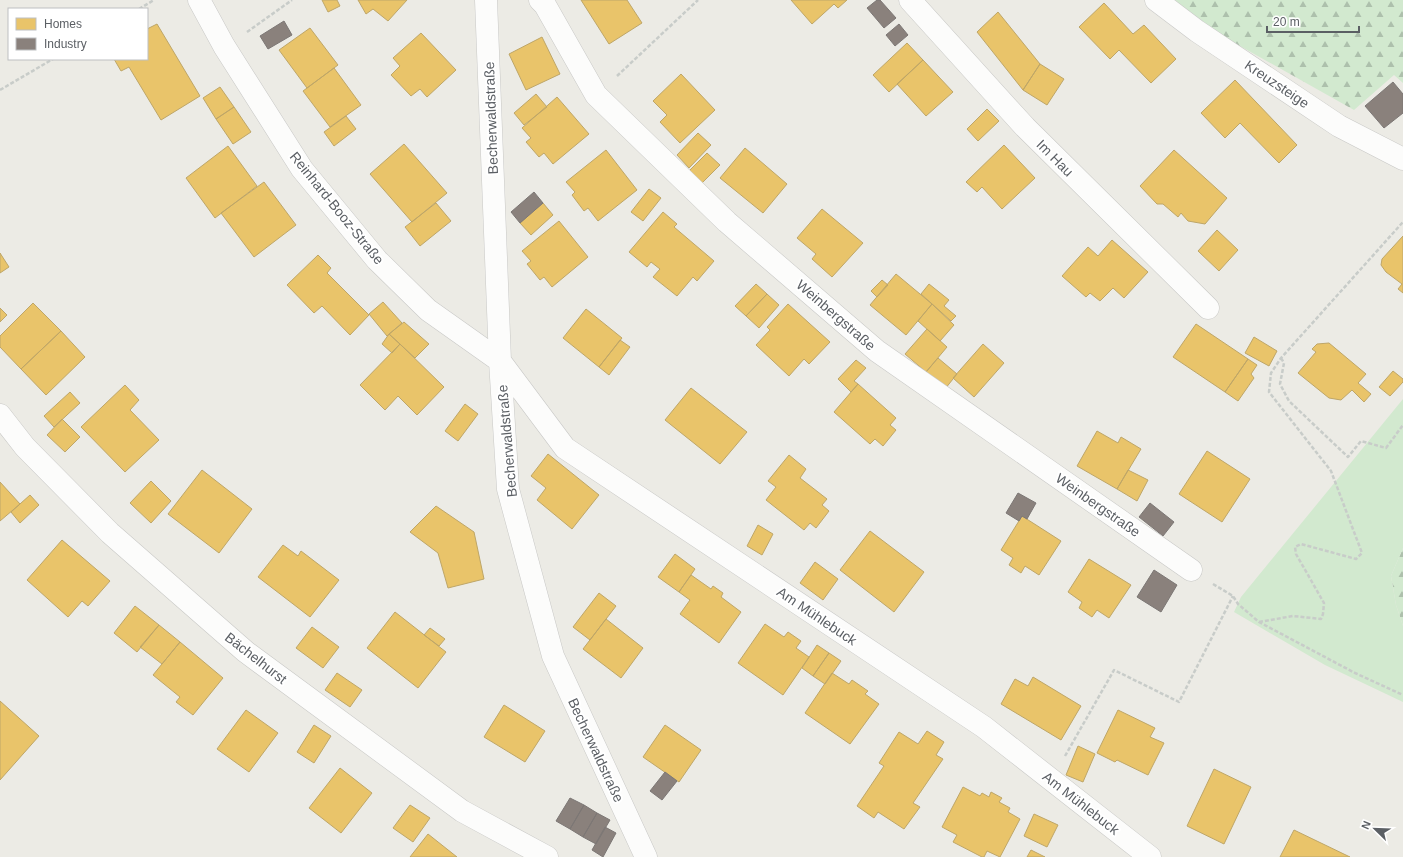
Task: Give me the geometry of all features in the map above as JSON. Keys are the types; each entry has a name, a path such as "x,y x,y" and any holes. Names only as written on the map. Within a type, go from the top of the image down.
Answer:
{"street":[{"name":"Reinhard-Booz-Straße","path":"200,0 224,46 302,169 377,260 428,310 500,361"},
{"name":"Becherwaldstraße","path":"486,0 500,361 508,489 553,656 646,857"},
{"name":"Weinbergstraße","path":"540,0 545,5 596,95 727,222 877,351 1191,570"},
{"name":"Im Hau","path":"910,0 1025,128 1208,308"},
{"name":"Kreuzsteige","path":"1156,0 1197,31 1339,126 1403,159"},
{"name":"Am Mühlebuck","path":"500,361 565,448 984,727 1150,857"},
{"name":"Bächelhurst","path":"0,415 25,447 110,533 246,652 462,811 547,857"}],"path":[{"path":"140,8 154,0"},
{"path":"246,32 292,0"},
{"path":"596,95 698,0"},
{"path":"0,90 51,60"},
{"path":"1259,622 1293,616 1321,619 1324,603 1296,554 1295,547 1301,544 1356,559 1362,553 1331,471 1269,392 1271,373 1281,358 1403,222"},
{"path":"1281,358 1284,363 1280,384 1289,401 1348,457 1362,441 1386,448 1403,425"},
{"path":"1191,570 1233,596 1238,604 1259,622 1354,673 1403,695"},
{"path":"1068,753 1114,670 1179,702 1233,596"}],"green space":[{"path":"1158,0 1403,0 1403,83 1394,75 1354,110"},
{"path":"1403,399 1403,548 1391,576 1396,605 1403,626 1403,702 1325,665 1234,612 1241,597"},
{"path":"1403,548 1403,626 1396,605 1391,576"}],"building: Homes":[{"path":"322,0 337,0 340,6 328,12"},
{"path":"358,0 407,0 388,21 373,9 366,14"},
{"path":"581,0 627,0 642,23 609,44"},
{"path":"791,0 847,0 838,8 834,4 812,24"},
{"path":"1104,3 1133,34 1144,25 1176,59 1151,83 1119,50 1110,59 1079,27"},
{"path":"998,12 1040,64 1023,90 977,32"},
{"path":"157,24 200,96 161,120 129,67 121,71 115,60 148,60 148,28"},
{"path":"310,28 338,65 307,88 279,50"},
{"path":"421,33 456,70 427,97 420,89 411,96 391,75 400,66 393,58"},
{"path":"542,37 560,74 526,90 509,54"},
{"path":"907,43 923,60 889,92 873,75"},
{"path":"923,60 953,92 926,116 897,84"},
{"path":"1040,64 1064,79 1047,105 1023,90"},
{"path":"334,68 361,105 330,127 303,91"},
{"path":"681,74 715,110 680,143 660,122 667,115 653,101"},
{"path":"1235,80 1297,145 1279,163 1240,123 1225,138 1201,113"},
{"path":"220,87 234,107 216,119 203,98"},
{"path":"536,94 547,107 524,125 514,113"},
{"path":"557,97 589,134 553,164 544,153 539,157 526,142 531,138 522,128"},
{"path":"234,107 251,132 233,144 216,119"},
{"path":"987,109 999,121 978,141 967,129"},
{"path":"346,116 356,129 334,146 324,132"},
{"path":"698,133 711,145 689,168 677,155"},
{"path":"404,144 447,193 412,222 370,174"},
{"path":"1004,145 1035,178 1002,209 982,187 977,192 966,182"},
{"path":"228,146 257,186 215,218 186,178"},
{"path":"745,148 787,184 763,213 720,178"},
{"path":"606,150 637,190 598,221 588,208 584,211 572,195 575,192 566,182"},
{"path":"1174,150 1227,198 1205,224 1188,221 1181,213 1178,217 1163,204 1157,204 1140,186"},
{"path":"707,153 720,165 701,184 688,172"},
{"path":"264,182 296,225 254,257 221,213"},
{"path":"649,189 661,198 643,221 631,212"},
{"path":"436,203 451,221 420,246 405,227"},
{"path":"543,203 553,215 531,235 520,223"},
{"path":"822,209 863,243 832,277 812,259 816,254 797,238"},
{"path":"663,212 677,224 674,227 714,261 697,281 693,277 677,296 653,277 660,269 651,262 647,267 629,252"},
{"path":"559,221 588,257 552,287 544,277 540,280 527,264 531,261 522,251"},
{"path":"1217,230 1238,250 1219,271 1198,251"},
{"path":"1403,236 1403,293 1398,289 1402,284 1386,272 1381,265 1382,259"},
{"path":"1112,240 1148,272 1124,298 1113,288 1100,301 1090,293 1086,297 1062,276 1088,247 1098,256"},
{"path":"0,253 9,267 0,273"},
{"path":"318,255 331,268 327,273 369,315 350,335 322,306 314,313 287,285"},
{"path":"896,274 932,304 906,335 870,305"},
{"path":"882,280 888,285 877,297 871,291"},
{"path":"756,284 767,294 746,316 735,306"},
{"path":"929,284 949,300 944,306 956,316 951,321 921,294"},
{"path":"767,294 779,305 759,328 746,316"},
{"path":"383,302 402,323 387,336 369,314"},
{"path":"33,303 61,331 21,369 0,347 0,336"},
{"path":"788,304 830,342 809,364 804,359 789,376 756,345 770,330 767,327"},
{"path":"932,304 954,325 940,341 918,321"},
{"path":"0,308 7,315 0,322"},
{"path":"586,309 622,338 599,367 563,338"},
{"path":"404,322 429,344 415,358 389,334"},
{"path":"1196,324 1248,359 1225,392 1173,357"},
{"path":"927,329 947,347 926,372 905,354"},
{"path":"61,331 85,357 46,395 21,369"},
{"path":"389,334 400,344 392,353 382,344"},
{"path":"1254,337 1277,351 1269,366 1245,353"},
{"path":"620,340 630,347 609,375 599,367"},
{"path":"1329,343 1366,374 1358,383 1371,394 1364,402 1352,390 1341,400 1329,398 1298,373 1316,352 1312,349 1317,344"},
{"path":"400,344 444,387 417,415 398,396 385,410 360,385"},
{"path":"983,344 1004,363 974,397 953,378"},
{"path":"938,358 957,374 945,389 926,372"},
{"path":"1248,359 1257,365 1251,374 1254,378 1238,401 1225,392"},
{"path":"856,360 866,368 854,381 858,384 851,392 838,379"},
{"path":"1393,371 1403,379 1403,382 1390,396 1379,387"},
{"path":"858,384 896,418 890,425 896,430 883,446 875,439 870,444 834,412"},
{"path":"125,385 139,400 130,410 159,440 125,472 81,427"},
{"path":"691,388 747,432 720,464 665,420"},
{"path":"70,392 80,403 54,427 44,416"},
{"path":"465,404 478,414 458,441 445,431"},
{"path":"62,419 80,437 65,452 47,435"},
{"path":"1097,431 1118,443 1121,437 1141,449 1117,489 1077,466"},
{"path":"1207,451 1250,479 1222,522 1179,494"},
{"path":"548,454 599,495 572,529 537,500 546,488 531,476"},
{"path":"789,455 806,469 800,478 827,499 822,505 829,511 816,528 810,523 804,530 766,500 776,487 768,481"},
{"path":"202,470 252,509 219,553 168,514"},
{"path":"1128,470 1148,480 1137,501 1117,489"},
{"path":"151,481 171,501 151,523 130,503"},
{"path":"0,482 20,504 0,521"},
{"path":"30,495 39,505 20,523 11,512"},
{"path":"436,506 474,532 484,579 448,588 438,553 410,532"},
{"path":"1022,516 1061,541 1039,575 1025,566 1021,573 1009,565 1013,558 1001,550"},
{"path":"758,525 773,534 762,555 747,546"},
{"path":"870,531 924,572 894,612 840,570"},
{"path":"62,540 110,581 88,606 82,601 68,617 27,580"},
{"path":"283,545 298,556 301,551 339,580 310,617 258,577"},
{"path":"675,554 695,569 679,592 658,577"},
{"path":"1089,559 1131,585 1109,618 1097,610 1092,617 1079,608 1082,602 1068,592"},
{"path":"815,562 838,579 823,600 800,583"},
{"path":"691,575 711,589 713,586 723,593 721,597 741,612 719,643 680,614 690,600 679,592"},
{"path":"599,593 616,606 590,640 573,627"},
{"path":"135,606 159,625 137,652 114,633"},
{"path":"395,612 446,652 418,688 367,648"},
{"path":"606,619 643,648 621,678 583,649"},
{"path":"765,624 784,637 788,632 801,641 796,648 809,657 783,695 738,663"},
{"path":"159,625 180,642 162,664 140,647"},
{"path":"312,627 339,647 323,668 296,648"},
{"path":"430,628 445,639 439,646 424,635"},
{"path":"180,642 223,678 193,715 176,702 180,697 153,675"},
{"path":"817,645 829,653 813,676 802,668"},
{"path":"829,653 841,661 825,684 813,676"},
{"path":"337,673 362,690 350,707 325,690"},
{"path":"832,673 849,684 852,680 868,691 865,694 879,704 850,744 805,713"},
{"path":"1033,677 1081,706 1061,740 1001,704 1015,679 1028,686"},
{"path":"0,701 39,736 0,780"},
{"path":"504,705 545,731 525,762 484,737"},
{"path":"246,710 278,733 249,772 217,749"},
{"path":"1118,710 1155,728 1150,737 1164,743 1148,775 1117,760 1115,762 1097,753"},
{"path":"314,725 331,736 314,763 297,752"},
{"path":"665,725 701,750 679,782 643,757"},
{"path":"927,731 944,742 936,755 943,759 913,803 920,807 904,829 878,812 874,818 857,806 884,766 879,763 899,732 918,744"},
{"path":"1078,746 1095,754 1083,782 1066,775"},
{"path":"340,768 372,793 341,833 309,808"},
{"path":"1214,769 1251,787 1224,844 1187,826"},
{"path":"963,787 980,796 982,793 989,797 991,792 1002,798 999,802 1010,808 1008,812 1020,819 1000,857 987,851 984,857 982,857 953,842 957,835 942,827"},
{"path":"410,805 430,818 413,842 393,828"},
{"path":"1034,814 1058,825 1047,847 1024,836"},
{"path":"1294,830 1350,857 1280,857"},
{"path":"428,834 457,857 410,857"},
{"path":"1031,850 1045,857 1027,857"}],"building: Industry":[{"path":"877,0 880,0 896,18 884,28 867,8"},
{"path":"284,21 292,35 268,49 260,36"},
{"path":"899,24 908,35 895,46 886,35"},
{"path":"1393,82 1403,94 1403,113 1384,128 1365,106"},
{"path":"534,192 543,203 520,223 511,212"},
{"path":"1018,493 1036,503 1027,519 1022,516 1019,521 1006,513"},
{"path":"1150,503 1174,522 1163,536 1139,517"},
{"path":"1154,570 1177,585 1161,612 1137,597"},
{"path":"665,772 677,781 662,800 650,791"},
{"path":"570,798 584,805 570,829 556,821"},
{"path":"584,805 597,813 583,837 570,829"},
{"path":"597,813 610,820 596,844 583,837"},
{"path":"605,827 616,833 603,857 592,850"}]}
